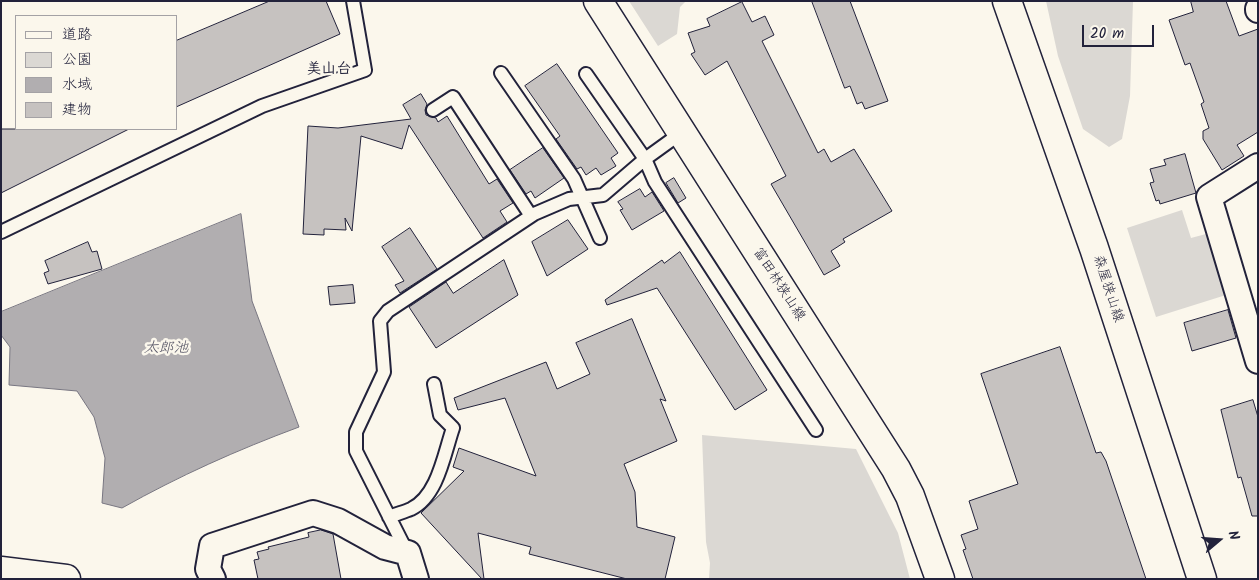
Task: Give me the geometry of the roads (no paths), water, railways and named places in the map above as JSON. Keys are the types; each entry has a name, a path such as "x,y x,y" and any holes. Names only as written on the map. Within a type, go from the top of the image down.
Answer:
{"main road":[{"name":"富田林狭山線","path":"598,1 896,469 910,496 940,579"},
{"name":"森屋狭山線","path":"1007,1 1094,248 1202,579"},
{"path":"1,571 66,579"}],"street":[{"path":"1258,166 1209,197 1258,361"},
{"path":"213,579 208,569 212,546 313,513 338,521 385,547 408,553 416,579"}],"lane":[{"path":"1,232 262,106 364,70 353,1"},
{"path":"501,72 574,179 600,238"},
{"path":"586,74 645,159 655,182 816,430"},
{"path":"432,110 453,97 531,216"},
{"path":"408,553 356,451 356,432 384,372 380,321 388,311 531,216 569,199 603,195 645,159 681,133"},
{"path":"389,517 413,508 431,491 437,481 440,464 453,428 440,415 434,384"}],"water":[{"name":"太郎池","path":"241,214 252,301 299,427 209,464 122,508 102,503 105,458 94,417 77,391 9,385 10,347 1,335 1,312"}],"district":[{"name":"美山台","path":"329,70"}]}
